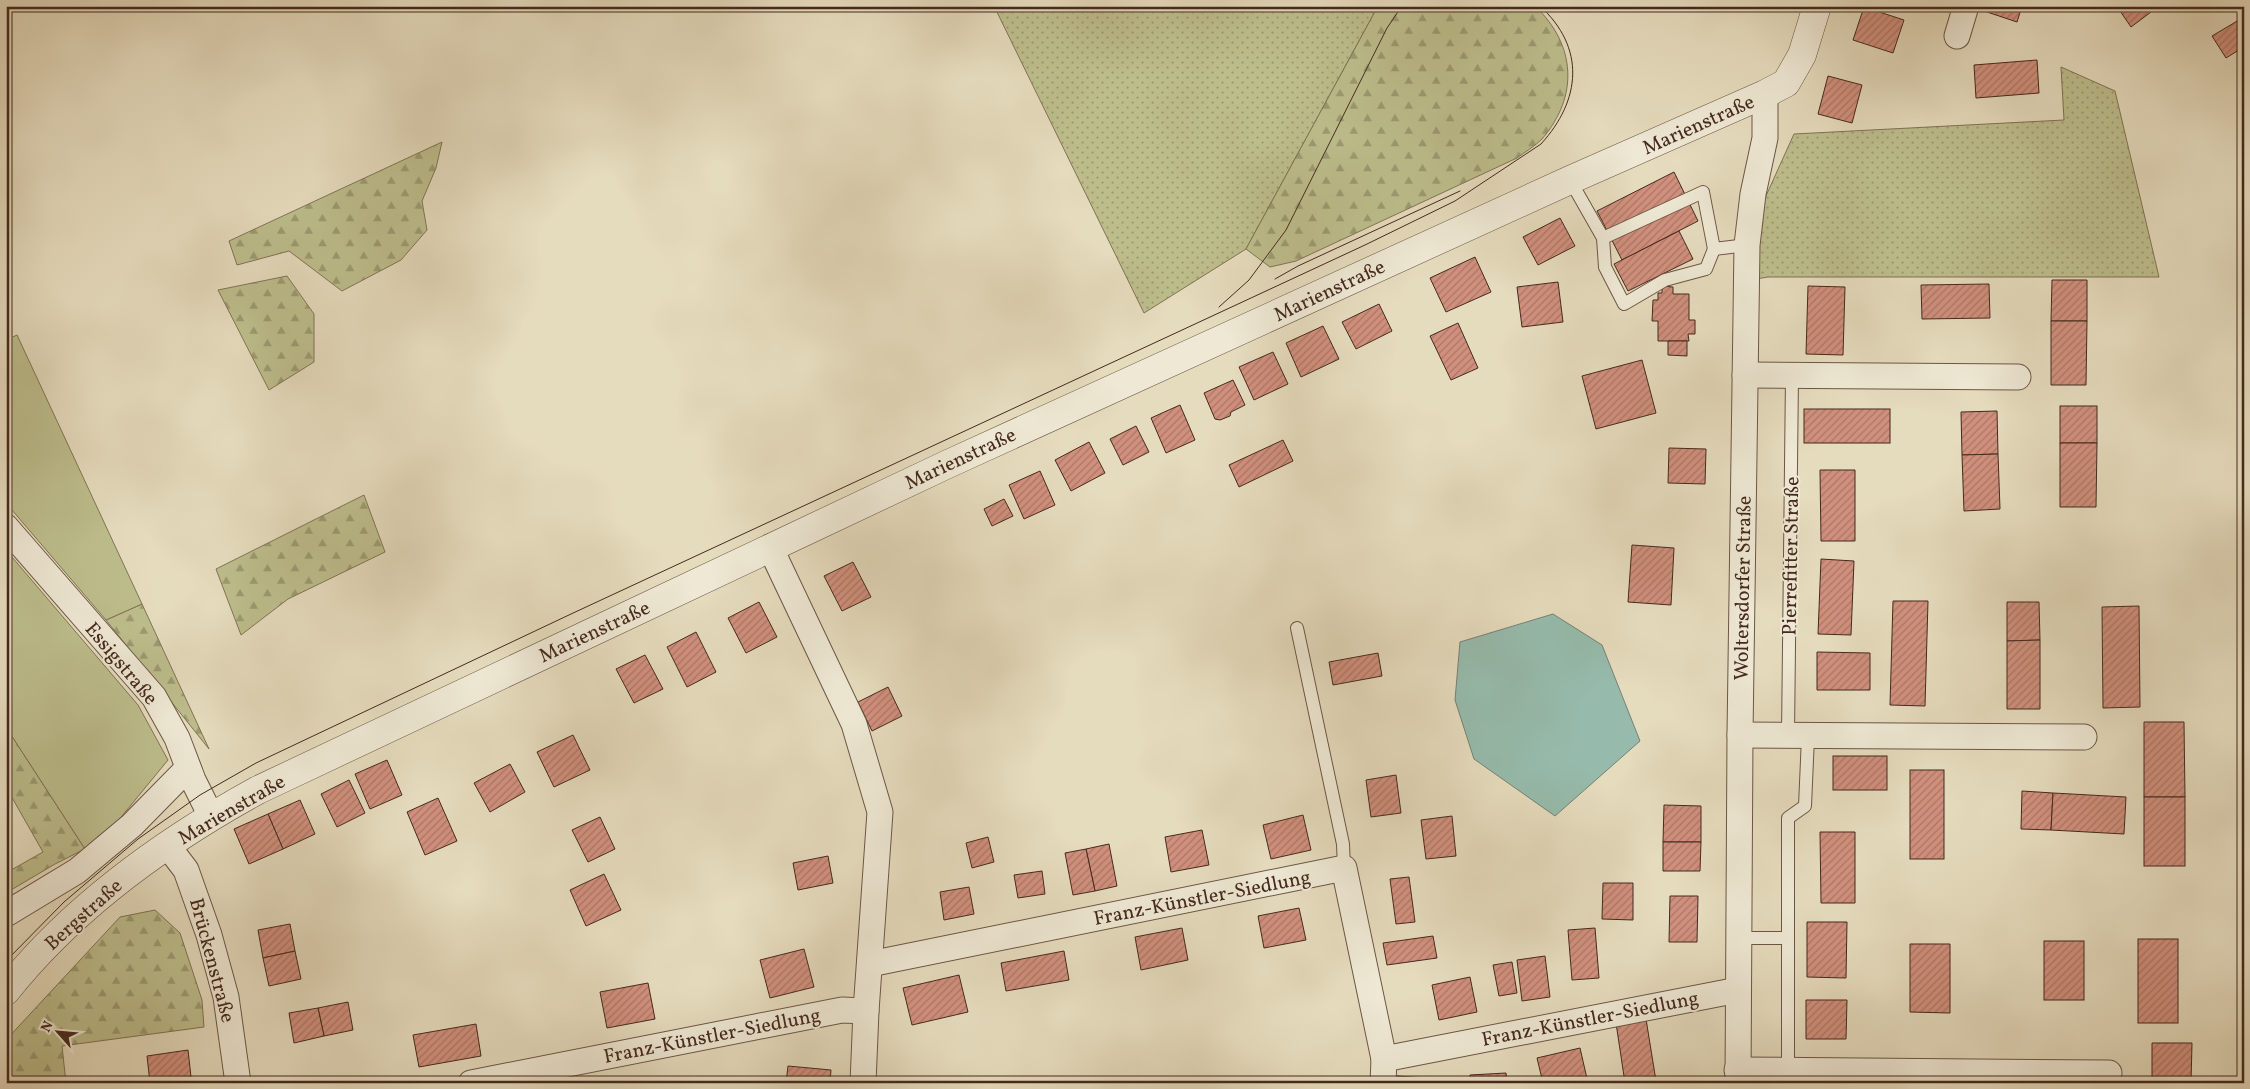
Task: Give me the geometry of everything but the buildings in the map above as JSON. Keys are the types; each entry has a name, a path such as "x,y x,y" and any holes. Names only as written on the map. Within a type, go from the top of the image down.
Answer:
{"street":[{"name":"Marienstraße","path":"167,845 211,816 324,758 770,547 1570,180 1765,94 1786,83 1802,54 1817,6"},
{"path":"1957,36 1966,6"},
{"name":"Woltersdorfer Straße","path":"1737,1076 1747,246 1753,194 1764,138 1765,94"},
{"path":"1745,375 2018,377"},
{"name":"Essigstraße","path":"6,527 154,697 177,738 188,768 211,816"},
{"path":"770,547 854,724 880,812 866,1011 864,1083"},
{"path":"1740,735 1798,737 2084,736"},
{"path":"6,914 77,871 132,825 188,768"},
{"name":"Bergstraße","path":"6,991 45,948 85,909 167,845"},
{"name":"Brückenstraße","path":"167,845 186,870 209,935 227,1005 238,1083"},
{"name":"Franz-Künstler-Siedlung","path":"870,964 1344,868 1384,1071 1738,990"},
{"name":"Franz-Künstler-Siedlung","path":"471,1083 842,1010 866,1011"},
{"path":"1737,1076 2109,1073"}],"lane":[{"path":"1570,180 1603,238 1605,267 1624,304 1665,280 1706,270 1714,249 1703,192 1603,238"},
{"path":"1714,249 1747,246"},
{"name":"Pierrefitter Straße","path":"1788,938 1788,818 1805,806 1798,737 1792,375"},
{"path":"1297,628 1343,844 1344,868"},
{"path":"1738,938 1788,938 1788,1077"}],"green space":[{"path":"994,6 1378,6 1246,249 1144,313"},
{"path":"1378,6 1535,6 1549,21 1559,37 1565,54 1568,71 1567,88 1562,106 1554,123 1542,139 1517,158 1296,261 1270,267 1246,249"},
{"path":"2061,67 2115,91 2159,277 1768,277 1756,279 1760,209 1794,134 2064,120"},
{"path":"442,142 436,168 422,201 427,230 401,260 342,291 289,251 237,265 229,241"},
{"path":"287,276 314,314 314,362 269,390 218,290"},
{"path":"17,335 142,604 106,620 6,503 6,340"},
{"path":"364,495 385,552 288,599 241,635 216,569"},
{"path":"6,550 138,705 168,760 99,844 85,849 6,727"},
{"path":"142,604 209,749 106,620"},
{"path":"6,727 85,849 6,893 6,873 43,852 6,787"},
{"path":"155,910 180,933 202,1000 204,1027 62,1046 66,1083 6,1083 6,1040 120,917"}],"shaded area":[{"path":"1553,614 1602,645 1640,741 1555,816 1474,759 1455,700 1460,642"}],"tram line":[{"path":"1219,307 1249,280 1286,230 1387,28 1402,6"},
{"path":"6,961 64,902 138,839 200,795 256,763 571,614 1365,245 1455,201 1541,144 1564,110 1573,74 1571,57 1565,39 1555,22 1540,6"},
{"path":"1275,279 1298,266 1460,191"}]}
